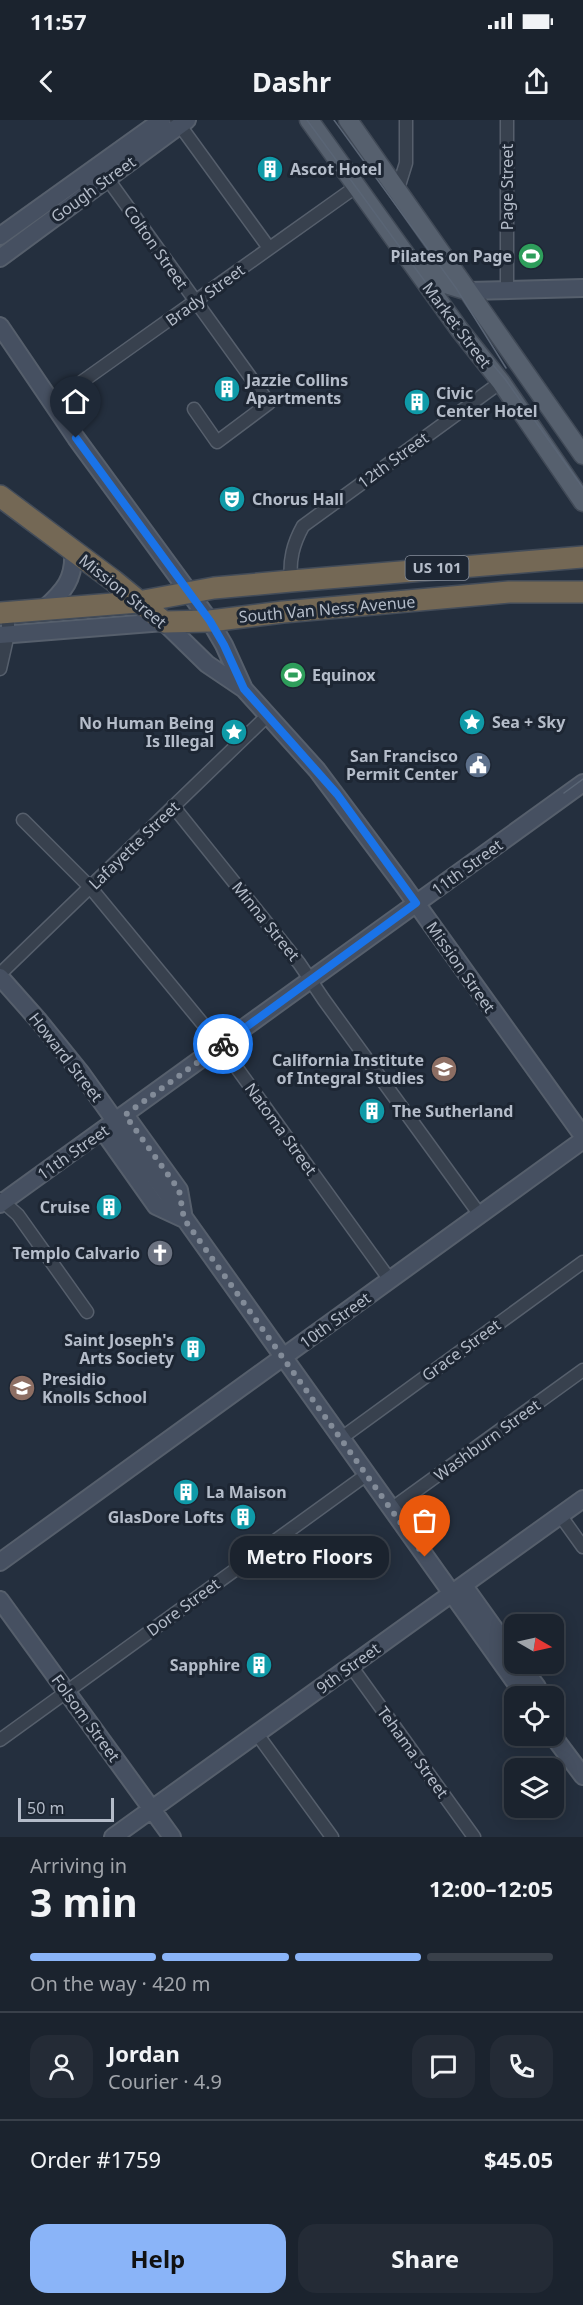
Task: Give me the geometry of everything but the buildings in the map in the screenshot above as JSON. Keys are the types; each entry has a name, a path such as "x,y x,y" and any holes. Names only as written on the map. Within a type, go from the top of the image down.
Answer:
{"highway":[{"name":"Mission Street","path":"0,496 164,622"},
{"name":"South Van Ness Avenue","path":"4,612 138,602 214,588 583,557"},
{"name":"South Van Ness Avenue","path":"164,622 210,621 284,612 509,592 583,591"}],"main road":[{"name":"Gough Street","path":"0,236 162,120"},
{"name":"Market Street","path":"309,120 459,329 501,382 583,502"},
{"name":"Market Street","path":"322,120 438,279 448,286 468,291"},
{"name":"Market Street","path":"335,120 384,174"},
{"name":"Market Street","path":"348,120 583,455"},
{"name":"Gough Street","path":"0,258 181,122"},
{"path":"468,291 583,288"},
{"name":"Mission Street","path":"0,326 52,403 210,621 244,689"},
{"path":"44,609 59,596 68,582 74,568 73,551"},
{"name":"Mission Street","path":"164,622 207,664 244,689 337,794 583,1138"},
{"name":"South Van Ness Avenue","path":"4,635 164,622"},
{"name":"11th Street","path":"1,1202 221,1046 583,783"},
{"name":"Howard Street","path":"0,976 62,1049 366,1475 458,1590 519,1686"},
{"name":"10th Street","path":"0,1562 583,1138"},
{"name":"9th Street","path":"113,1837 583,1499"},
{"path":"458,1590 504,1644"},
{"name":"Folsom Street","path":"0,1600 172,1837"},
{"path":"561,1746 583,1776"}],"street":[{"path":"397,192 406,163 406,120"},
{"name":"Page Street","path":"507,120 507,289"},
{"path":"181,122 269,248"},
{"name":"Colton Street","path":"107,178 269,403 217,442 194,409"},
{"name":"Brady Street","path":"52,403 357,186"},
{"name":"12th Street","path":"291,581 290,567 294,544 303,526 501,382"},
{"path":"0,669 3,664 4,612"},
{"name":"Lafayette Street","path":"0,976 267,716"},
{"name":"Minna Street","path":"173,806 311,980 480,1215"},
{"name":"Natoma Street","path":"24,820 90,887 221,1046 390,1280"},
{"path":"1,1202 18,1215 87,1312"},
{"name":"Grace Street","path":"340,1439 583,1262"},
{"name":"Washburn Street","path":"391,1509 583,1370"},
{"name":"Dore Street","path":"0,1740 366,1475"},
{"path":"560,1515 583,1547"},
{"name":"Tehama Street","path":"351,1666 474,1837"},
{"path":"257,1734 332,1837"}],"tram line":[{"path":"307,120 440,302 505,379 583,488"},
{"path":"334,120 456,288 506,368"},
{"path":"564,793 583,779"}],"way so far":[{"path":"223,1044 125,1115 179,1190 184,1219 425,1557"}],"place":[{"name":"Ascot Hotel","path":"270,169"},
{"name":"Pilates on Page","path":"531,256"},
{"name":"Jazzie Collins Apartments","path":"227,389"},
{"name":"Civic Center Hotel","path":"417,402"},
{"name":"Chorus Hall","path":"232,499"},
{"name":"Equinox","path":"293,675"},
{"name":"Sea + Sky","path":"472,722"},
{"name":"No Human Being Is Illegal","path":"234,732"},
{"name":"San Francisco Permit Center","path":"478,765"},
{"name":"California Institute of Integral Studies","path":"444,1069"},
{"name":"The Sutherland","path":"372,1111"},
{"name":"Cruise","path":"109,1207"},
{"name":"Templo Calvario","path":"160,1253"},
{"name":"Saint Joseph's Arts Society","path":"193,1349"},
{"name":"Presidio Knolls School","path":"22,1388"},
{"name":"La Maison","path":"186,1492"},
{"name":"GlasDore Lofts","path":"243,1517"},
{"name":"Metro Floors","path":"425,1557"},
{"name":"Sapphire","path":"259,1665"}],"route":[{"path":"76,438 210,621 244,689 337,794 416,903 223,1044"}]}
